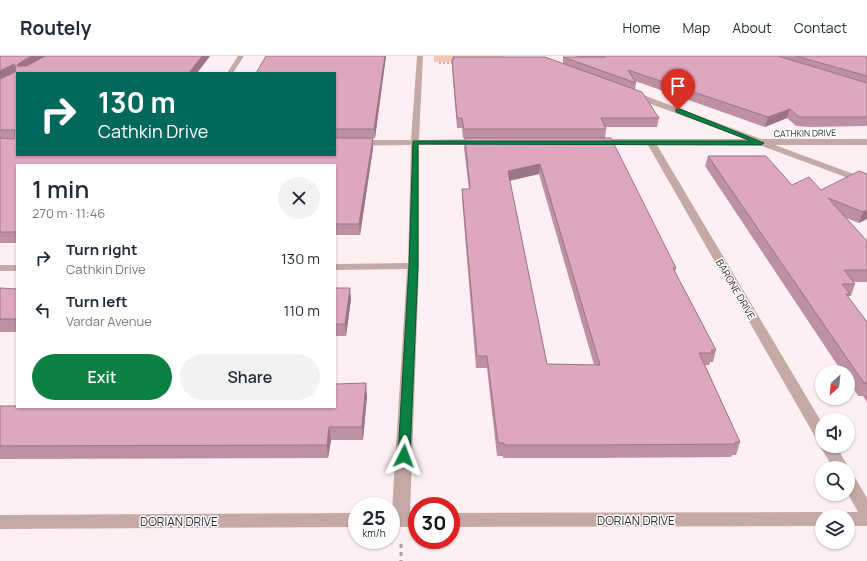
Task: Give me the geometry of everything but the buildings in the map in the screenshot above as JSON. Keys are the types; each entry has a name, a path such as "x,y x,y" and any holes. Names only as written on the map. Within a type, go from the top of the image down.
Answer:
{"street":[{"path":"231,72 241,56"},
{"path":"403,520 413,266 415,142 420,60"},
{"path":"626,91 867,182"},
{"path":"336,143 486,142"},
{"name":"CATHKIN DRIVE","path":"588,142 867,142"},
{"name":"BARONE DRIVE","path":"651,142 815,424"},
{"path":"336,267 413,266"},
{"path":"0,268 16,268"},
{"path":"855,492 867,513"},
{"name":"DORIAN DRIVE","path":"460,520 815,519"},
{"path":"855,519 867,519"},
{"name":"DORIAN DRIVE","path":"0,522 348,520"}],"path":[{"path":"420,60 458,63"}],"shaded area":[{"path":"434,56 502,56 520,62 434,62"}],"route":[{"path":"404,456 413,266 415,142 761,143 678,110"}]}
